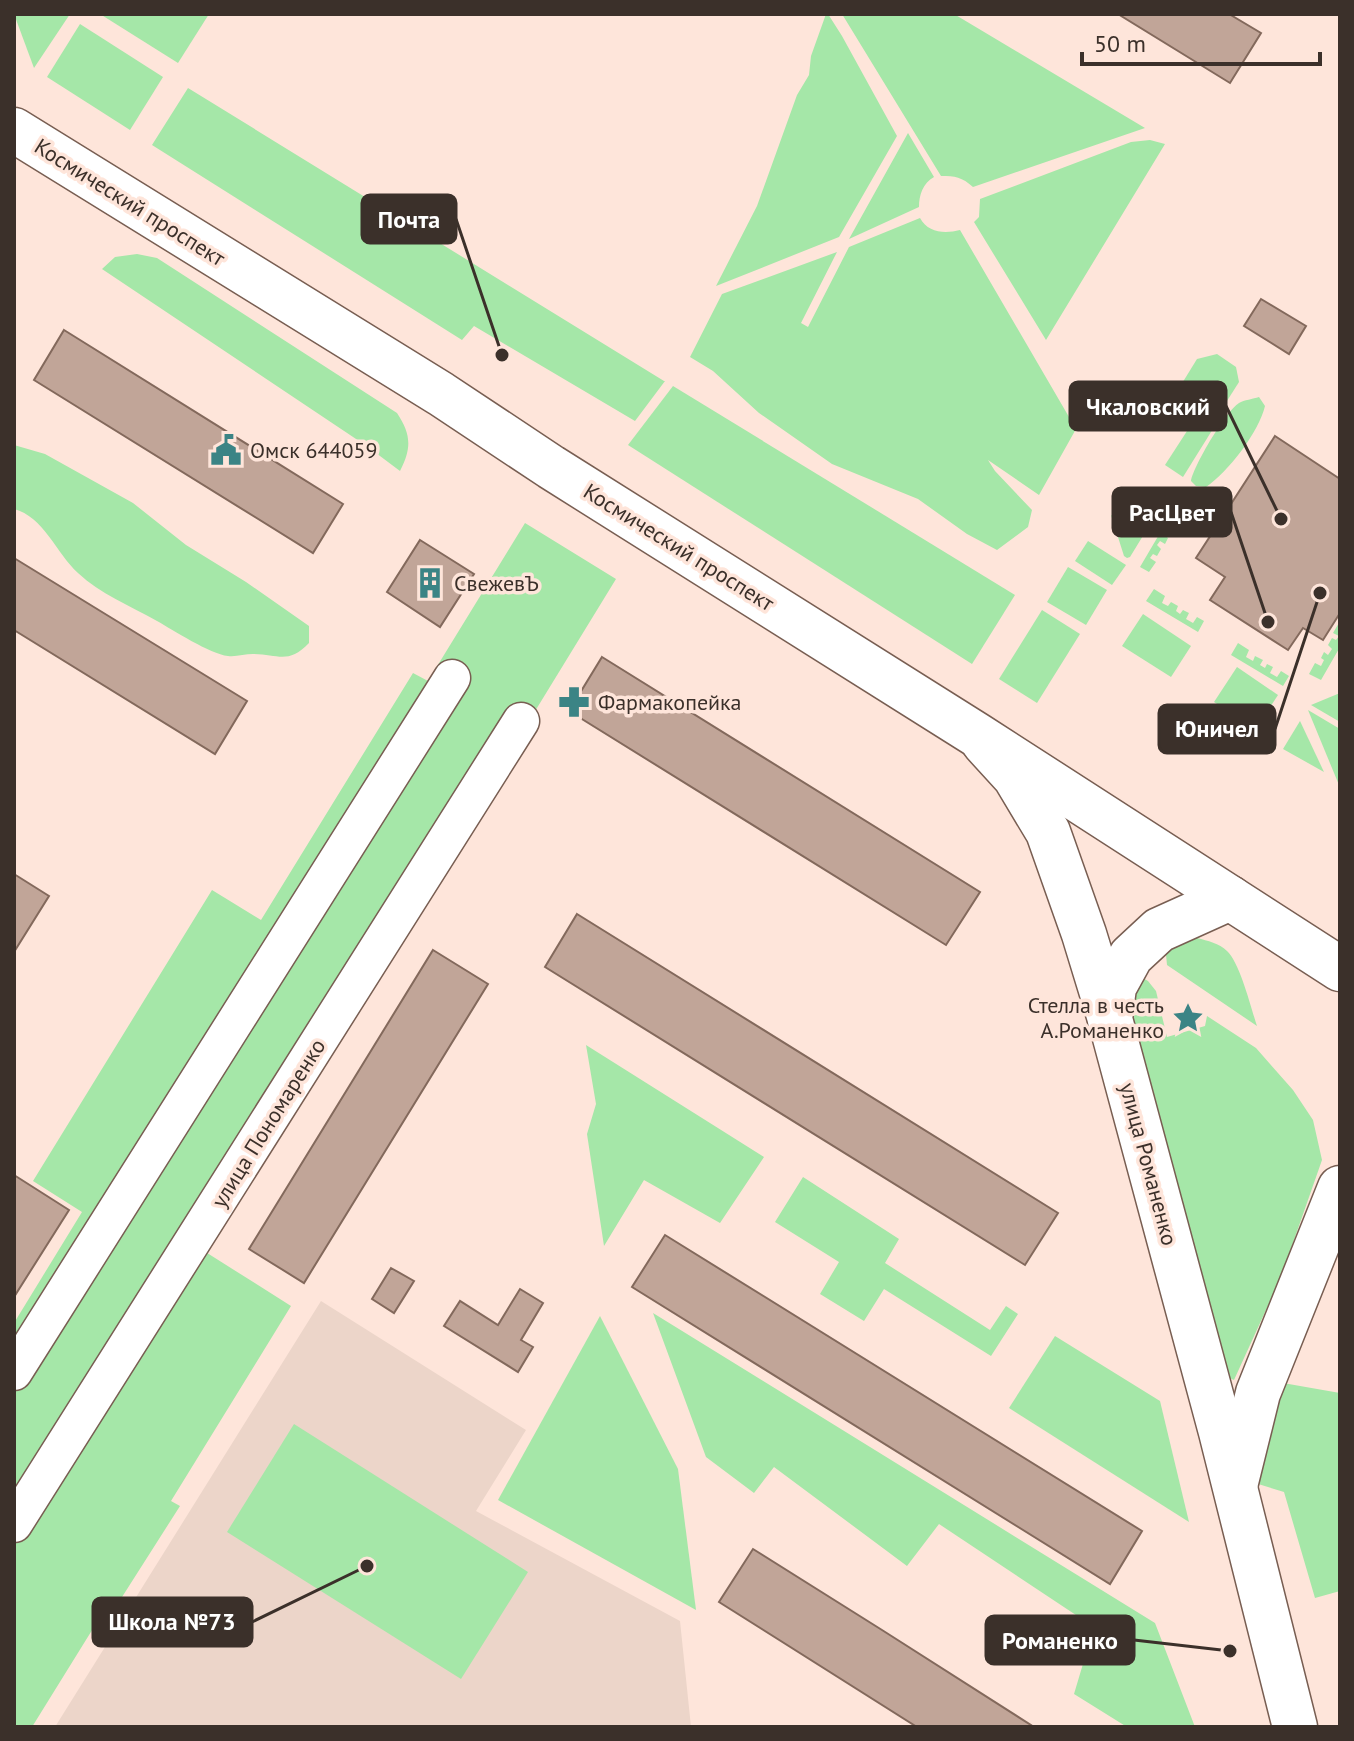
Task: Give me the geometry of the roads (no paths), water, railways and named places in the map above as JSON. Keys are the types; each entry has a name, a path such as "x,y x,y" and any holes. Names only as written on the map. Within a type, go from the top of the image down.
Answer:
{"main road":[{"name":"Космический проспект","path":"14,130 441,394 1340,969"},
{"path":"977,735 1015,777 1048,832 1110,1019"},
{"name":"улица Романенко","path":"1230,898 1159,930 1131,956 1114,987 1110,1019 1221,1432 1295,1727"},
{"name":"улица Романенко","path":"1234,1488 1258,1393 1340,1188"}],"street":[{"path":"14,1372 452,678"},
{"name":"улица Пономаренко","path":"14,1524 521,721"}],"place":[{"name":"Почта","path":"502,355"},
{"name":"Омск 644059","path":"226,450"},
{"name":"Чкаловский","path":"1281,519"},
{"name":"СвежевЪ","path":"430,583"},
{"name":"Юничел","path":"1320,593"},
{"name":"РасЦвет","path":"1268,622"},
{"name":"Фармакопейка","path":"574,702"},
{"name":"Стелла в честь А.Романенко","path":"1188,1018"},
{"name":"Школа №73","path":"367,1566"},
{"name":"Романенко","path":"1230,1651"}]}
